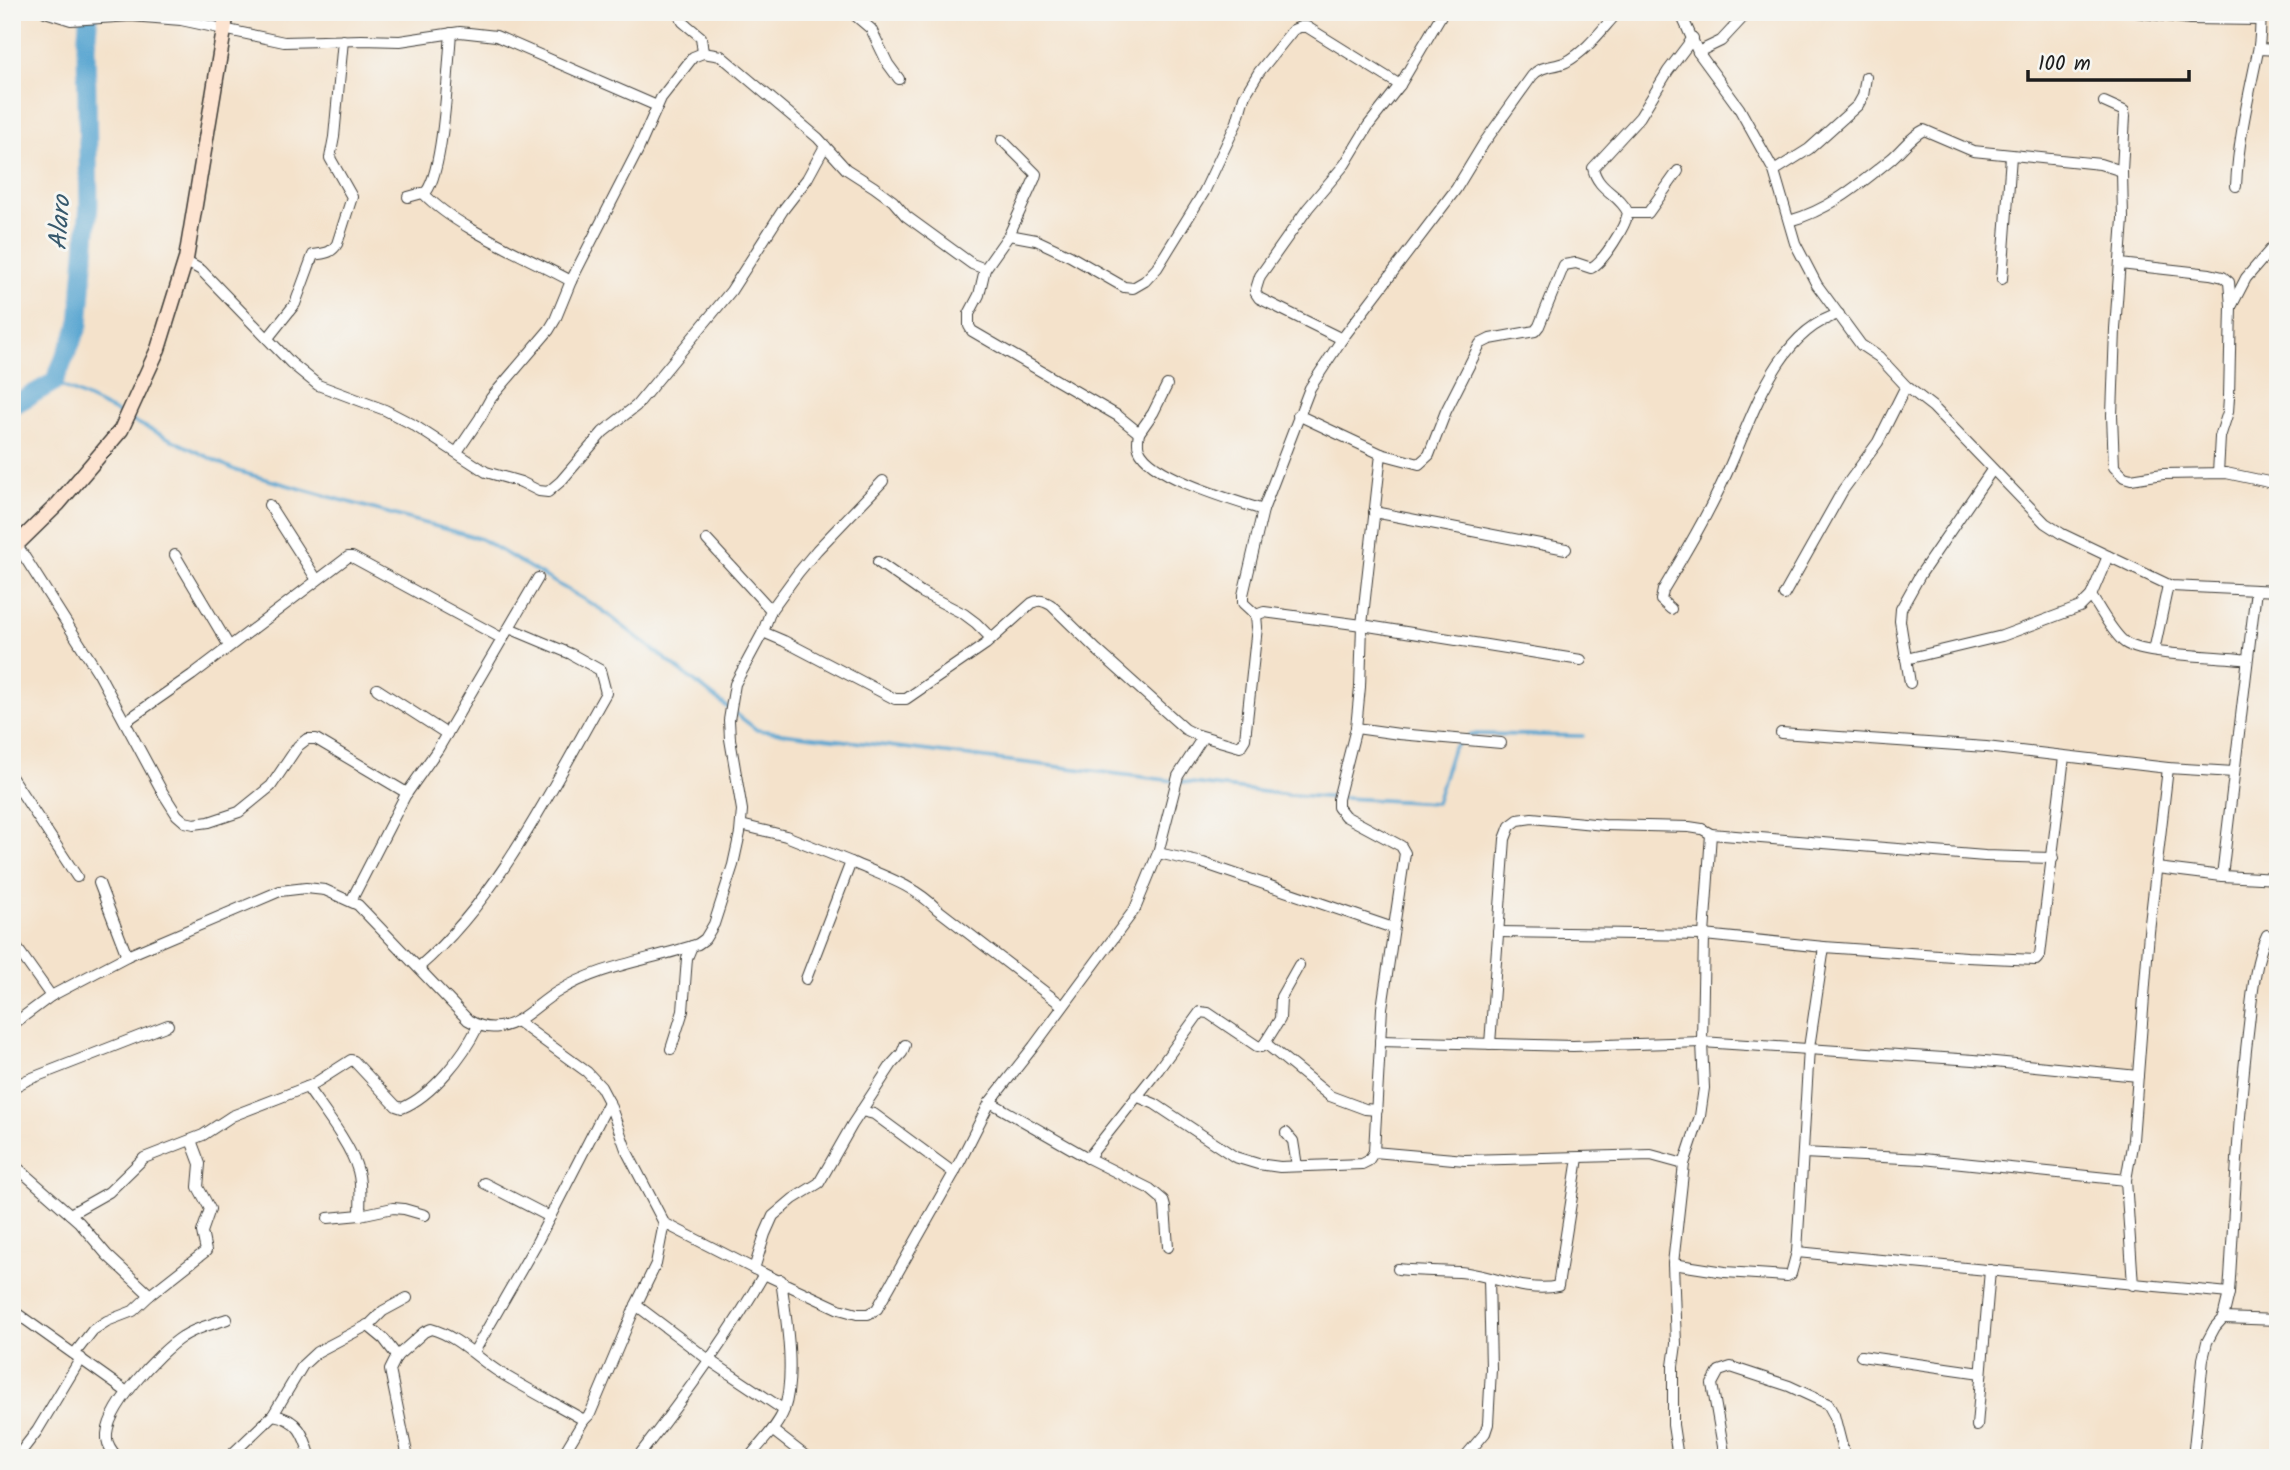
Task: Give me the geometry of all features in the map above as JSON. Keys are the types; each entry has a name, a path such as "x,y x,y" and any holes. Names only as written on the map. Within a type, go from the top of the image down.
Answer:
{"street":[{"path":"45,12 71,20 131,16 181,20 285,43 400,41 460,32 496,36 657,106"},
{"path":"227,12 185,261 158,349 121,430 58,504 14,547 100,674 163,793 177,815 185,822 209,822 239,812 271,786 298,746 307,739 316,739 407,793"},
{"path":"681,12 683,22 701,37 703,53"},
{"path":"851,12 871,29 888,64 899,79"},
{"path":"1342,339 1259,298 1255,292 1259,276 1315,199 1345,164 1368,126 1400,85 1443,12"},
{"path":"763,632 895,699 906,699 992,639 1032,603 1045,601 1185,729 1240,747 1244,742 1257,627 1256,615 1243,603 1243,595 1263,510 1310,388 1342,339 1456,189 1532,76 1539,68 1566,62 1580,52 1618,12"},
{"path":"1680,12 1698,52 1739,108 1774,171 1796,243 1817,285 1861,345 1933,407 2045,523 2062,534 2168,585 2278,591"},
{"path":"1698,52 1721,41 1748,12"},
{"path":"2136,12 2190,19 2261,16 2259,49 2241,133 2236,186"},
{"path":"1009,236 1036,240 1124,287 1132,288 1145,281 1157,268 1217,168 1237,122 1244,97 1259,72 1293,30 1307,27 1400,85"},
{"path":"408,197 423,193 433,180 444,121 451,33"},
{"path":"1298,415 1381,454 1419,464 1425,461 1446,411 1480,344 1490,339 1535,331 1564,265 1576,263 1591,268 1595,266 1624,224 1628,212 1624,204 1606,192 1596,178 1593,168 1640,117 1668,71 1693,38"},
{"path":"268,338 295,303 313,256 334,250 352,197 330,158 343,40"},
{"path":"2259,49 2278,50"},
{"path":"457,452 491,398 549,330 657,106 684,66 693,57 703,53 721,56 825,146 846,169 893,201 906,216 972,264 985,269"},
{"path":"1774,171 1809,149 1858,105 1863,96 1866,77"},
{"path":"2104,102 2124,111 2123,219 2112,415 2114,467 2124,477 2132,479 2163,474 2226,473 2278,484"},
{"path":"1789,221 1806,217 1828,206 1894,157 1921,132 1934,133 1966,149 2100,164 2122,172"},
{"path":"1002,140 1036,174 1009,236 985,269 979,295 969,314 969,326 972,331 1118,416 1139,433"},
{"path":"185,261 201,270 291,363 318,385 385,410 412,424 486,472 548,492 554,489 603,432 635,406 731,291 807,178 825,146"},
{"path":"2002,279 2011,156"},
{"path":"1628,212 1648,213 1678,171"},
{"path":"423,193 436,207 491,240 571,281"},
{"path":"2231,306 2246,278 2278,241"},
{"path":"2120,264 2221,276 2230,284 2230,397 2220,437 2218,473"},
{"path":"1671,609 1661,600 1662,590 1726,475 1753,411 1770,379 1801,334 1822,318 1839,314"},
{"path":"1167,384 1153,413 1139,433 1140,452 1157,467 1192,486 1263,510"},
{"path":"1784,595 1843,490 1878,442 1906,386"},
{"path":"1136,1096 1155,1104 1235,1157 1258,1164 1362,1164 1368,1161 1374,1152 1382,1008 1405,853 1401,846 1345,816 1338,807 1338,790 1356,727 1362,625 1381,454"},
{"path":"1910,683 1900,616 1905,599 1992,470"},
{"path":"12,1025 51,996 127,956 280,891 306,888 325,890 358,905 468,1020 478,1026 498,1027 517,1021 572,983 643,959 692,947 705,939 713,924 733,865 741,825 742,810 729,720 735,684 763,632 771,610 817,550 883,481"},
{"path":"269,505 317,580"},
{"path":"1374,512 1566,549"},
{"path":"707,540 771,610"},
{"path":"175,555 229,646"},
{"path":"126,721 352,556 503,639"},
{"path":"1906,659 2002,636 2025,625 2075,609 2091,596 2108,556"},
{"path":"878,562 921,592 964,614 992,639"},
{"path":"351,901 407,793 447,734 538,578"},
{"path":"2154,651 2168,585"},
{"path":"2222,876 2256,590"},
{"path":"2091,596 2124,643 2131,647 2247,660"},
{"path":"1256,615 1264,612 1362,625 1581,660"},
{"path":"419,967 453,936 513,856 606,693 600,670 571,654 509,628"},
{"path":"377,689 447,734"},
{"path":"1356,727 1399,734 1501,743"},
{"path":"1781,733 1986,747 2168,768 2234,772"},
{"path":"517,1021 587,1072 601,1087 627,1152 664,1223 839,1309 868,1314 877,1309 954,1173 990,1102 1135,909 1158,853 1178,776 1203,737"},
{"path":"1498,932 1704,935 1824,947 2036,960 2040,955 2064,757"},
{"path":"2133,1285 2126,1180 2133,1140 2149,932 2168,768"},
{"path":"12,778 77,877"},
{"path":"1490,1044 1505,839 1510,826 1518,820 1532,818 1604,825 1689,827 1711,834 1985,856 2053,858"},
{"path":"741,825 786,836 909,885 1063,1006"},
{"path":"1678,1458 1674,1425 1673,1366 1676,1344 1673,1264 1684,1164 1700,1116 1704,1088 1704,935 1711,834"},
{"path":"1158,853 1203,863 1393,928"},
{"path":"806,979 851,862"},
{"path":"2157,868 2278,879"},
{"path":"99,883 127,956"},
{"path":"2193,1458 2203,1359 2207,1342 2223,1318 2230,1293 2242,1081 2253,994 2267,935"},
{"path":"12,942 51,996"},
{"path":"671,1049 683,1012 687,958 692,947"},
{"path":"1673,1264 1725,1272 1787,1276 1791,1273 1797,1252 1809,1048 1824,947"},
{"path":"1088,1157 1158,1070 1199,1012 1208,1013 1261,1047 1280,1019 1281,997 1299,965"},
{"path":"12,1088 169,1025"},
{"path":"70,1214 109,1192 144,1158 203,1135 232,1116 307,1087 351,1060 389,1101 402,1108 414,1103 466,1050 478,1026"},
{"path":"1380,1041 1573,1046 1702,1042 1974,1060 2138,1076"},
{"path":"1265,1043 1330,1096 1365,1109 1377,1110"},
{"path":"754,1269 773,1216 793,1199 819,1183 861,1111 905,1045"},
{"path":"307,1087 332,1122 354,1161 359,1174 360,1215"},
{"path":"868,1101 874,1114"},
{"path":"474,1352 550,1217 609,1102"},
{"path":"990,1102 1150,1189 1163,1200 1165,1206 1168,1247"},
{"path":"861,1111 874,1114 954,1173"},
{"path":"1286,1133 1293,1141 1297,1166"},
{"path":"20,1453 37,1430 93,1331 107,1321 133,1311 206,1251 202,1233 210,1209 198,1187 200,1164 191,1140"},
{"path":"1374,1152 1465,1160 1651,1155 1684,1164"},
{"path":"1804,1153 1923,1159 2126,1180"},
{"path":"1398,1269 1461,1272 1519,1285 1558,1286 1578,1158"},
{"path":"12,1163 70,1214 107,1255 150,1295"},
{"path":"484,1183 550,1217"},
{"path":"328,1218 393,1208 425,1215"},
{"path":"562,1458 590,1414 656,1264 664,1223"},
{"path":"1797,1252 2230,1293"},
{"path":"1977,1426 1990,1270"},
{"path":"637,1458 738,1320 764,1274"},
{"path":"1464,1458 1485,1433 1488,1424 1491,1369 1489,1278"},
{"path":"749,1458 784,1410 789,1385 788,1331 781,1280"},
{"path":"228,1458 273,1415 303,1364 407,1298"},
{"path":"636,1305 709,1360 784,1410"},
{"path":"12,1310 127,1392"},
{"path":"2223,1318 2278,1320"},
{"path":"118,1458 107,1443 107,1436 110,1423 127,1392 183,1335 227,1319"},
{"path":"368,1325 384,1339 397,1356"},
{"path":"408,1458 390,1370 397,1356 431,1329 474,1352 497,1370 584,1420"},
{"path":"1861,1356 1981,1373"},
{"path":"1724,1458 1712,1384 1719,1371 1731,1367 1788,1386 1828,1404 1834,1415 1845,1458"},
{"path":"273,1415 297,1424 311,1458"},
{"path":"772,1430 808,1458"}],"waterway":[{"name":"Alaro","path":"12,406 54,382 79,325 89,205 86,47 89,12"},
{"path":"54,382 124,416"},
{"path":"131,420 237,471 481,539 602,610 757,730 1289,795 1436,803 1453,748 1461,742"},
{"path":"1467,737 1471,734 1583,736"}]}
